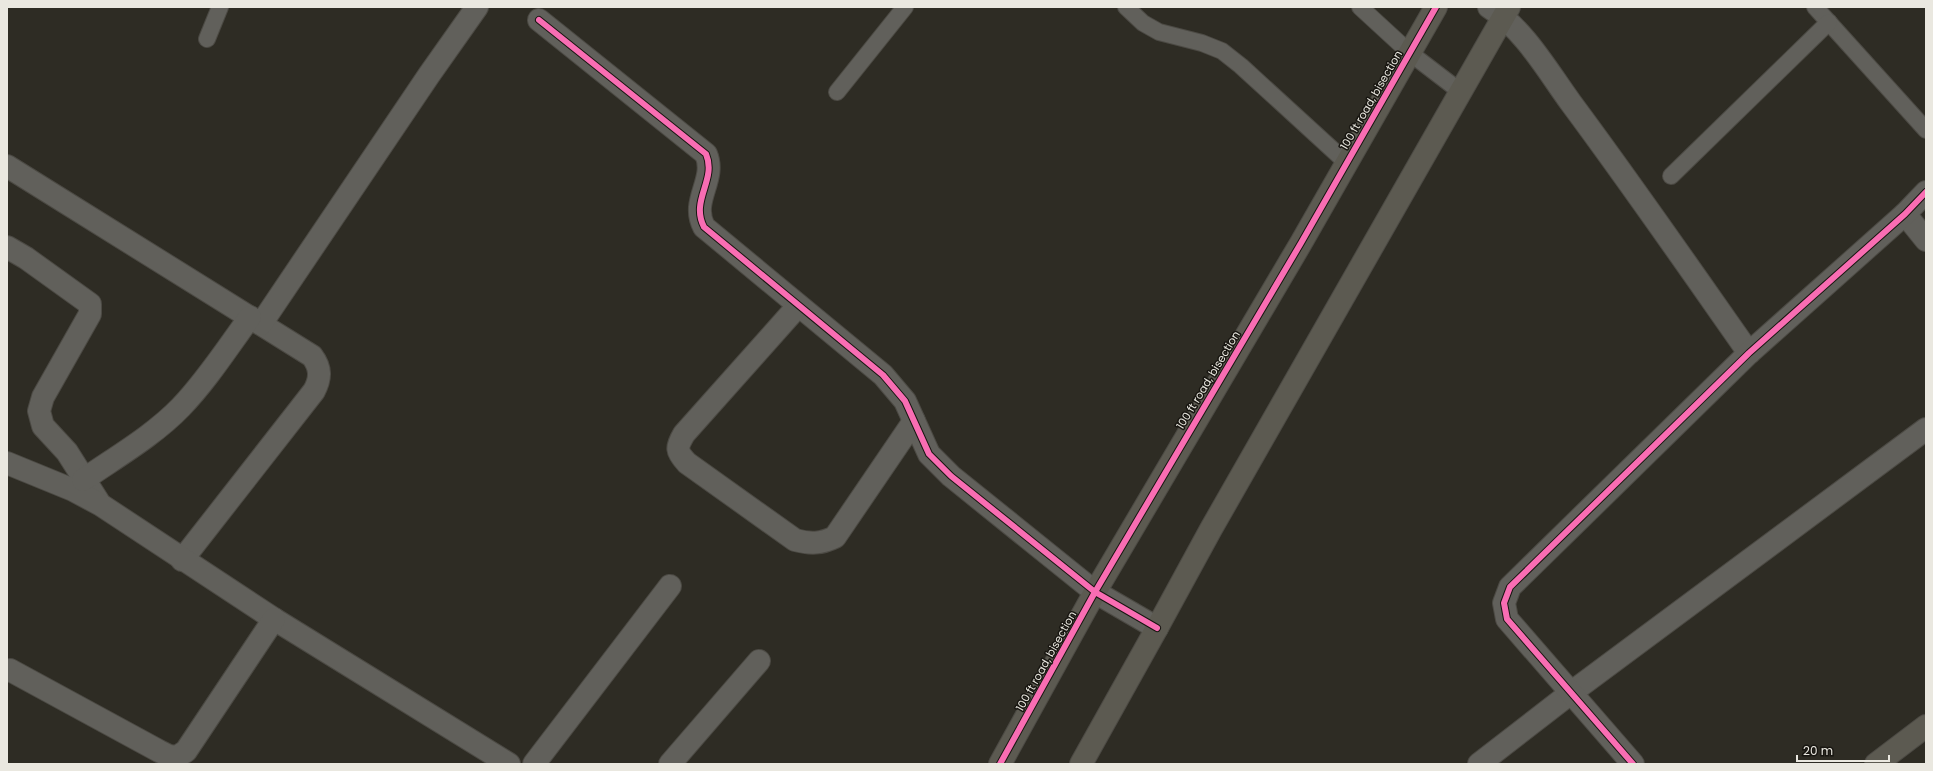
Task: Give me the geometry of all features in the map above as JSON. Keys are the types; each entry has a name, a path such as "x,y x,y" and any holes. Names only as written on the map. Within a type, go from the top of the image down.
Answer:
{"street":[{"path":"83,480 156,429 181,407 255,321 477,7"},
{"name":"100 ft road, bisection","path":"1000,764 1095,592 1301,243 1436,7"},
{"path":"1081,764 1211,529 1461,92 1501,10 1580,115 1749,353"},
{"path":"539,20 706,154 710,169 699,205 700,219 704,227 883,375 905,401 929,454 951,476 1095,592 1157,628"},
{"path":"7,166 312,356 318,364 320,372 319,382 314,391 182,560"},
{"path":"1633,764 1507,619 1504,603 1510,587 1749,353 1905,214 1926,192"},
{"path":"1905,214 1926,240"},
{"path":"7,247 26,258 90,304 90,314 43,397 39,411 43,426 67,452 83,480 101,505"},
{"path":"798,306 684,434 678,446 679,454 687,463 795,540 808,543 825,542 834,538 914,421"},
{"path":"1479,764 1572,692 1926,429"},
{"path":"7,463 73,490 101,505 182,560 274,619 509,764"},
{"path":"534,764 670,586"},
{"path":"10,670 169,756 177,757 186,751 274,619"},
{"path":"670,764 759,660"},
{"path":"1876,764 1926,726"}],"lane":[{"path":"207,39 220,7"},
{"path":"837,92 905,7"},
{"path":"1126,7 1143,23 1160,32 1202,43 1222,51 1241,66 1346,162"},
{"path":"1360,7 1410,53 1461,92"},
{"path":"1815,7 1926,130"},
{"path":"1671,176 1829,22"}],"cycle path":[{"path":"1000,764 1095,592 1301,243 1436,7"},
{"path":"539,20 706,154 708,173 700,208 704,227 883,375 905,401 929,454 951,476 1095,592 1157,628"},
{"path":"1633,764 1507,619 1504,603 1510,587 1749,353 1905,214 1926,192"}]}
